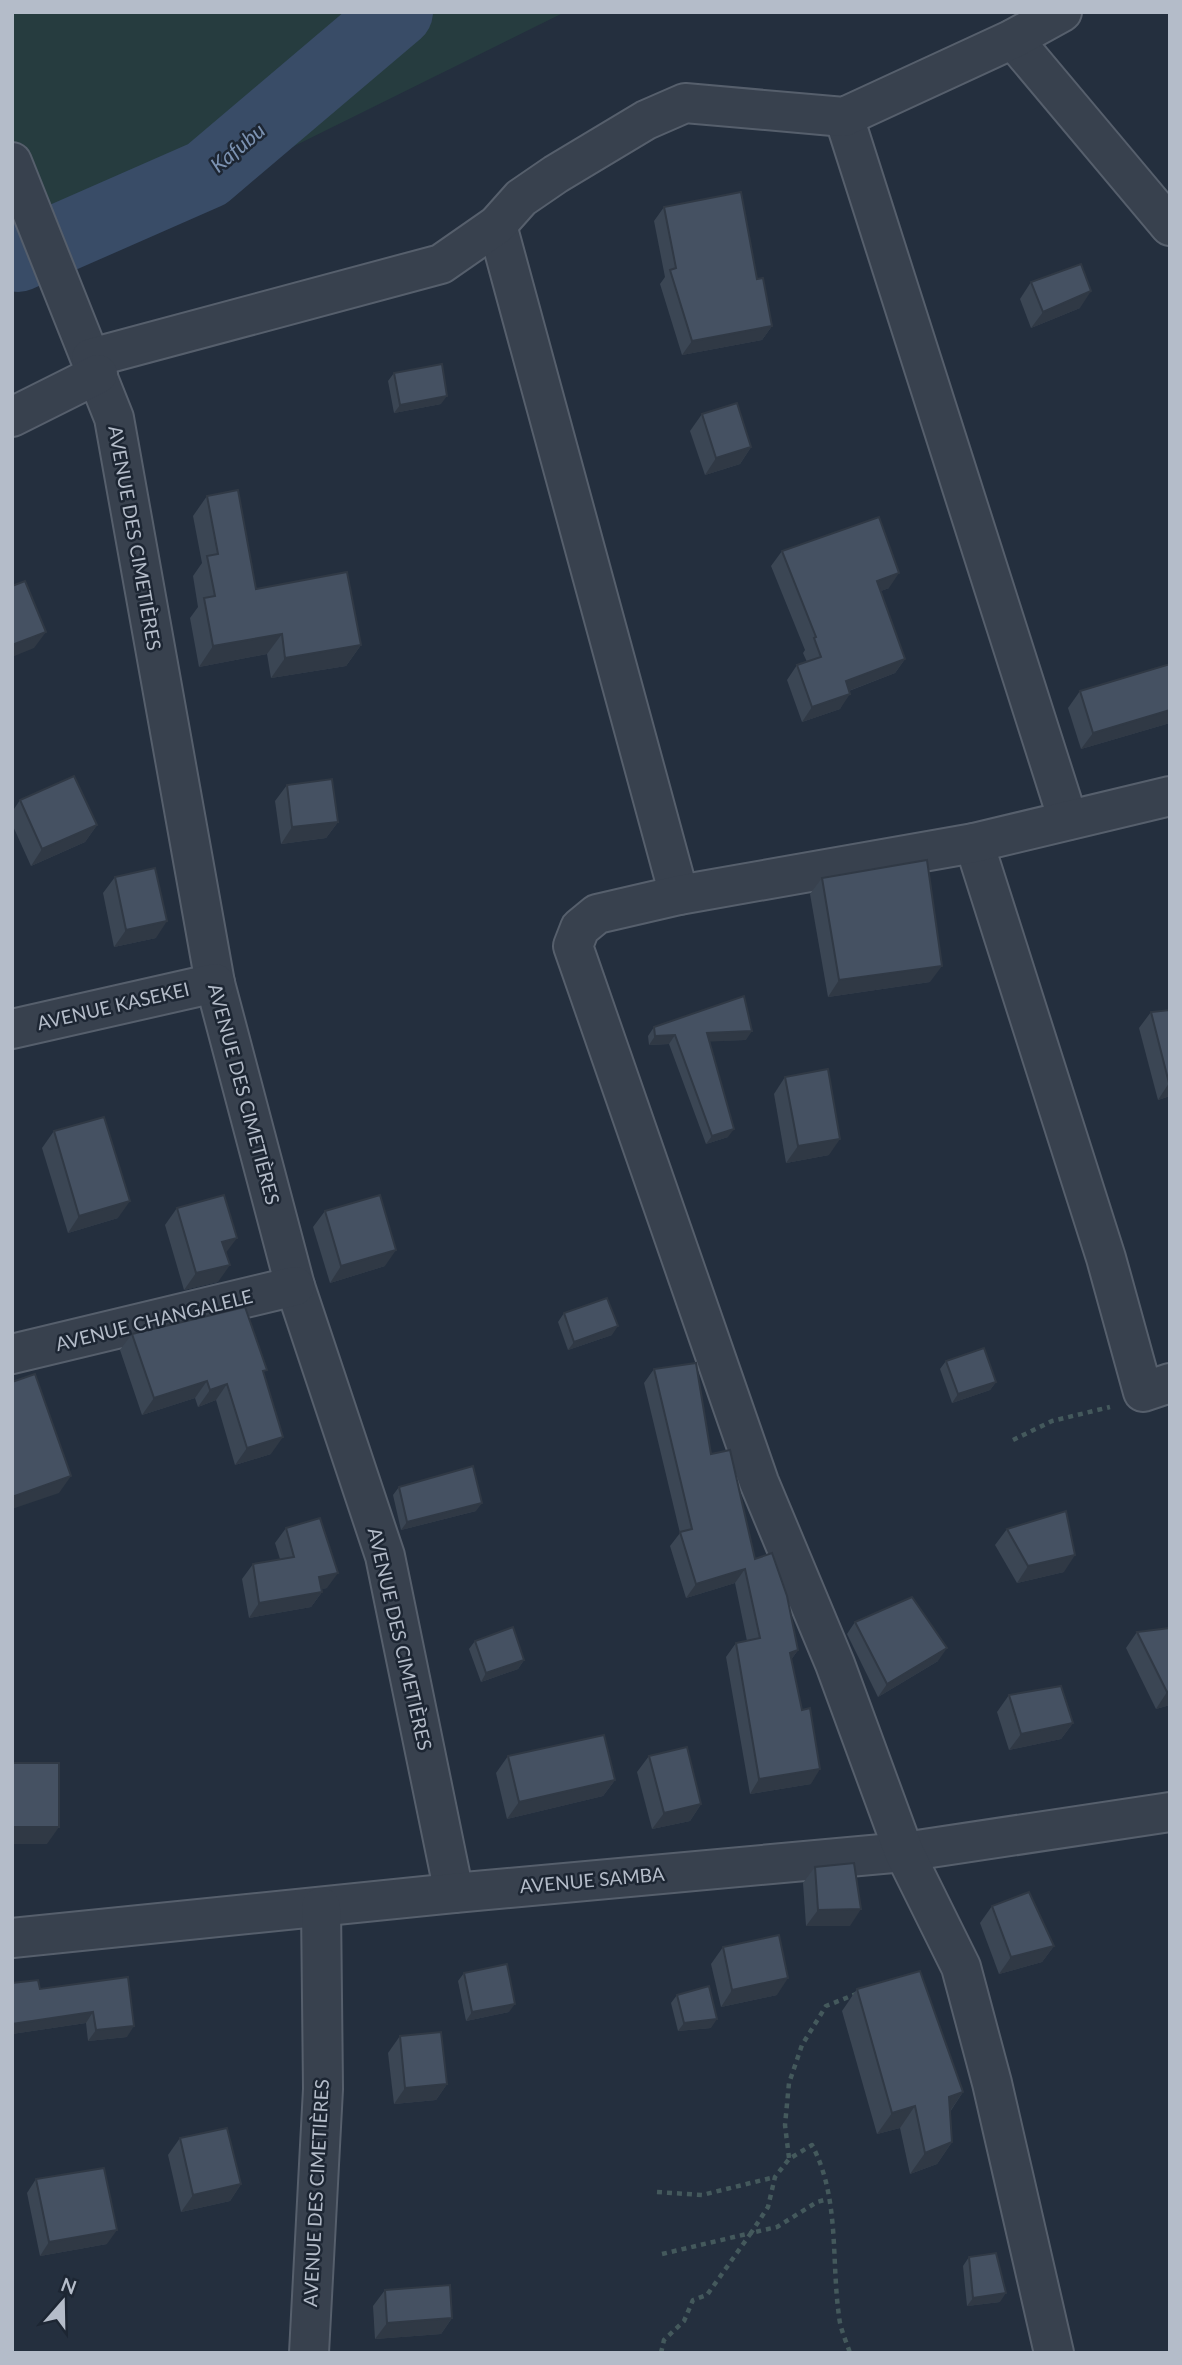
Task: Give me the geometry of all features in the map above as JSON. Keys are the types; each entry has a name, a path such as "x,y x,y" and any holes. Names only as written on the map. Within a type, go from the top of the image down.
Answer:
{"street":[{"path":"12,417 94,366 441,264 497,225 521,198 556,174 646,120 685,103 844,117 1013,39 1062,12"},
{"path":"1013,39 1170,226"},
{"path":"844,117 1068,820"},
{"name":"AVENUE DES CIMETIÈRES","path":"12,162 114,418 215,983 295,1286 385,1556 454,1893"},
{"path":"497,225 679,895"},
{"path":"1054,2353 992,2083 961,1967 904,1852 835,1664 759,1482 573,946 580,928 597,914 679,895 974,843 1170,796"},
{"path":"974,843 1106,1258 1156,1388"},
{"name":"AVENUE KASEKEI","path":"12,1029 215,983"},
{"name":"AVENUE CHANGALELE","path":"12,1354 295,1286"},
{"name":"AVENUE SAMBA","path":"12,1938 454,1893 904,1852 1170,1812"},
{"name":"AVENUE DES CIMETIÈRES","path":"309,2353 323,2089 321,1907"}],"path":[{"path":"1013,1440 1052,1421 1100,1411 1156,1388"},
{"path":"789,2159 785,2125 789,2083 802,2045 826,2006 863,1991"},
{"path":"661,2353 664,2340 684,2321 693,2300 706,2295 768,2207 775,2177 789,2159 812,2146 818,2157 828,2199 836,2250 839,2318 850,2353"},
{"path":"657,2192 702,2195 775,2177"},
{"path":"662,2254 777,2227 817,2202 828,2199"}],"green space":[{"path":"12,12 565,12 12,286"}],"building":[{"path":"741,192 757,279 763,278 772,326 692,341 670,270 676,268 664,207"},
{"path":"1081,264 1091,291 1043,312 1031,282"},
{"path":"442,364 447,396 400,405 394,373"},
{"path":"737,403 751,447 716,458 702,414"},
{"path":"238,490 256,589 347,572 361,645 285,658 282,634 213,646 204,598 215,596 207,556 218,554 207,496"},
{"path":"879,517 899,573 877,581 905,659 846,681 850,694 812,707 797,665 821,657 814,638 816,637 782,551"},
{"path":"25,581 46,632 12,645 12,586"},
{"path":"1170,664 1170,710 1093,733 1080,691"},
{"path":"74,776 97,825 42,849 20,800"},
{"path":"332,779 338,822 292,827 287,785"},
{"path":"927,860 942,966 839,980 822,878"},
{"path":"155,868 167,921 126,930 115,877"},
{"path":"744,996 752,1031 707,1033 734,1129 712,1136 675,1035 655,1036 654,1027"},
{"path":"1170,1010 1170,1083 1169,1083 1151,1012"},
{"path":"828,1069 840,1139 798,1146 785,1077"},
{"path":"104,1117 130,1201 79,1216 54,1131"},
{"path":"224,1195 237,1238 222,1242 230,1265 196,1273 177,1208"},
{"path":"380,1195 396,1250 341,1266 325,1211"},
{"path":"607,1298 618,1326 574,1342 564,1313"},
{"path":"245,1307 267,1370 263,1371 283,1437 247,1448 227,1384 210,1390 207,1381 154,1398 132,1334"},
{"path":"984,1348 996,1382 958,1394 946,1361"},
{"path":"696,1363 711,1454 730,1450 755,1559 772,1553 787,1596 798,1650 790,1653 802,1710 810,1708 820,1769 759,1779 736,1643 760,1638 745,1569 696,1584 680,1532 692,1529 654,1369"},
{"path":"35,1374 71,1476 12,1497 12,1382"},
{"path":"473,1466 482,1503 407,1522 399,1487"},
{"path":"1066,1511 1075,1555 1028,1566 1007,1529"},
{"path":"320,1518 338,1573 319,1577 322,1592 259,1603 253,1564 294,1557 286,1528"},
{"path":"912,1597 947,1648 887,1684 855,1622"},
{"path":"513,1627 524,1660 486,1673 475,1641"},
{"path":"1170,1628 1170,1691 1167,1692 1137,1632"},
{"path":"1061,1686 1073,1723 1021,1734 1009,1695"},
{"path":"604,1735 615,1780 519,1802 508,1756"},
{"path":"687,1747 701,1804 664,1813 649,1756"},
{"path":"12,1763 59,1763 59,1827 12,1827"},
{"path":"854,1863 861,1909 818,1910 815,1867"},
{"path":"1029,1892 1054,1946 1011,1957 992,1906"},
{"path":"779,1935 788,1978 732,1990 723,1947"},
{"path":"507,1964 515,2004 472,2012 464,1973"},
{"path":"920,1971 963,2092 949,2097 952,2142 925,2153 915,2106 892,2113 857,1989"},
{"path":"128,1977 134,2026 96,2030 93,2012 12,2024 12,1983 38,1980 40,1989"},
{"path":"709,1986 717,2019 684,2023 677,1995"},
{"path":"441,2032 447,2084 405,2088 400,2036"},
{"path":"227,2128 241,2184 193,2195 180,2138"},
{"path":"104,2168 117,2230 49,2242 36,2179"},
{"path":"996,2253 1006,2293 973,2298 969,2257"},
{"path":"450,2285 452,2318 387,2323 385,2290"}],"waterway":[{"name":"Kafubu","path":"12,256 18,257 207,174 398,12"}]}
